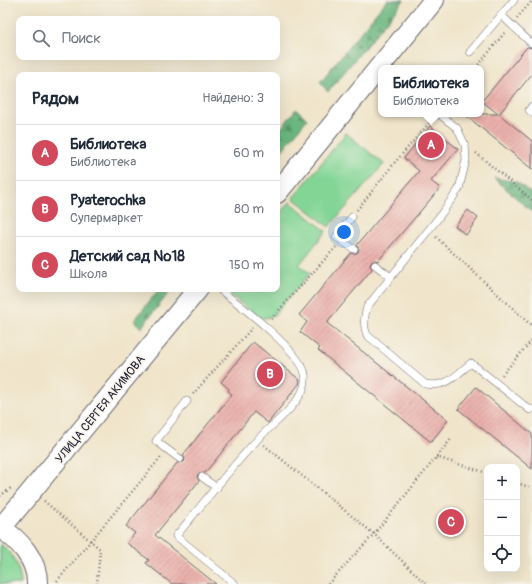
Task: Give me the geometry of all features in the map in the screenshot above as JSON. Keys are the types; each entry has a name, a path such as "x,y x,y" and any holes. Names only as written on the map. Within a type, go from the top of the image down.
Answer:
{"street":[{"path":"385,65 434,0"},
{"path":"280,189 378,73"},
{"name":"УЛИЦА СЕРГЕЯ АКИМОВА","path":"1,528 196,292"},
{"path":"1,528 19,542 31,559 37,584"}],"lane":[{"path":"470,52 514,0"},
{"path":"501,15 531,43"},
{"path":"532,106 529,110 532,113"},
{"path":"442,117 457,128 463,142 466,160 459,189 429,230 367,308 364,319 367,335 425,384 435,386 446,384 471,363 530,410 532,409"},
{"path":"352,217 336,237 354,249"},
{"path":"375,265 391,277"},
{"path":"223,292 287,346 302,364 305,373 305,384 301,394 280,420 257,440 176,536 235,584"},
{"path":"180,459 156,441 187,401"},
{"path":"202,477 217,488"}],"path":[{"path":"479,65 532,0"},
{"path":"352,217 396,161 435,117"},
{"path":"463,142 532,200"},
{"path":"429,230 532,326"},
{"path":"264,327 341,241"},
{"path":"187,401 258,321"},
{"path":"495,383 532,340"},
{"path":"328,584 374,534 452,438"},
{"path":"257,440 374,534 426,584"},
{"path":"57,581 92,542 167,449"},
{"path":"436,457 484,472"},
{"path":"520,484 532,488"},
{"path":"33,491 100,549 97,584"}],"green space":[{"path":"387,0 404,0 328,92 320,82"},
{"path":"296,109 307,119 280,153 280,130"},
{"path":"346,133 384,164 329,227 293,198"},
{"path":"494,178 517,182 532,194 532,212"},
{"path":"290,202 326,231 299,265 310,273 273,316 265,318 257,317 228,292 280,292 280,214"},
{"path":"157,292 170,292 141,328 134,321"},
{"path":"0,544 9,552 15,561 21,584 0,584"}],"building":[{"path":"527,47 532,48 532,74 499,114 532,141 532,169 468,117 484,117 484,114 498,114 484,103 484,99"},
{"path":"430,126 458,149 431,181 440,188 378,261 375,260 371,262 370,265 372,269 327,323 448,420 431,442 318,350 320,348 300,332 307,322 299,315 351,253 354,254 358,252 359,249 357,245 419,171 404,158"},
{"path":"468,210 478,218 466,235 455,226"},
{"path":"253,342 300,380 299,384 268,423 254,412 205,473 198,474 197,477 199,481 155,535 216,584 172,584 146,563 149,560 127,543 135,533 126,526 177,463 184,462 185,459 183,455 232,394 221,382"},
{"path":"476,387 532,434 532,469 458,409"}],"place":[{"name":"Библиотека","path":"431,145"},
{"name":"Pyaterochka","path":"270,374"},
{"name":"Детский сад №18","path":"451,522"}]}
